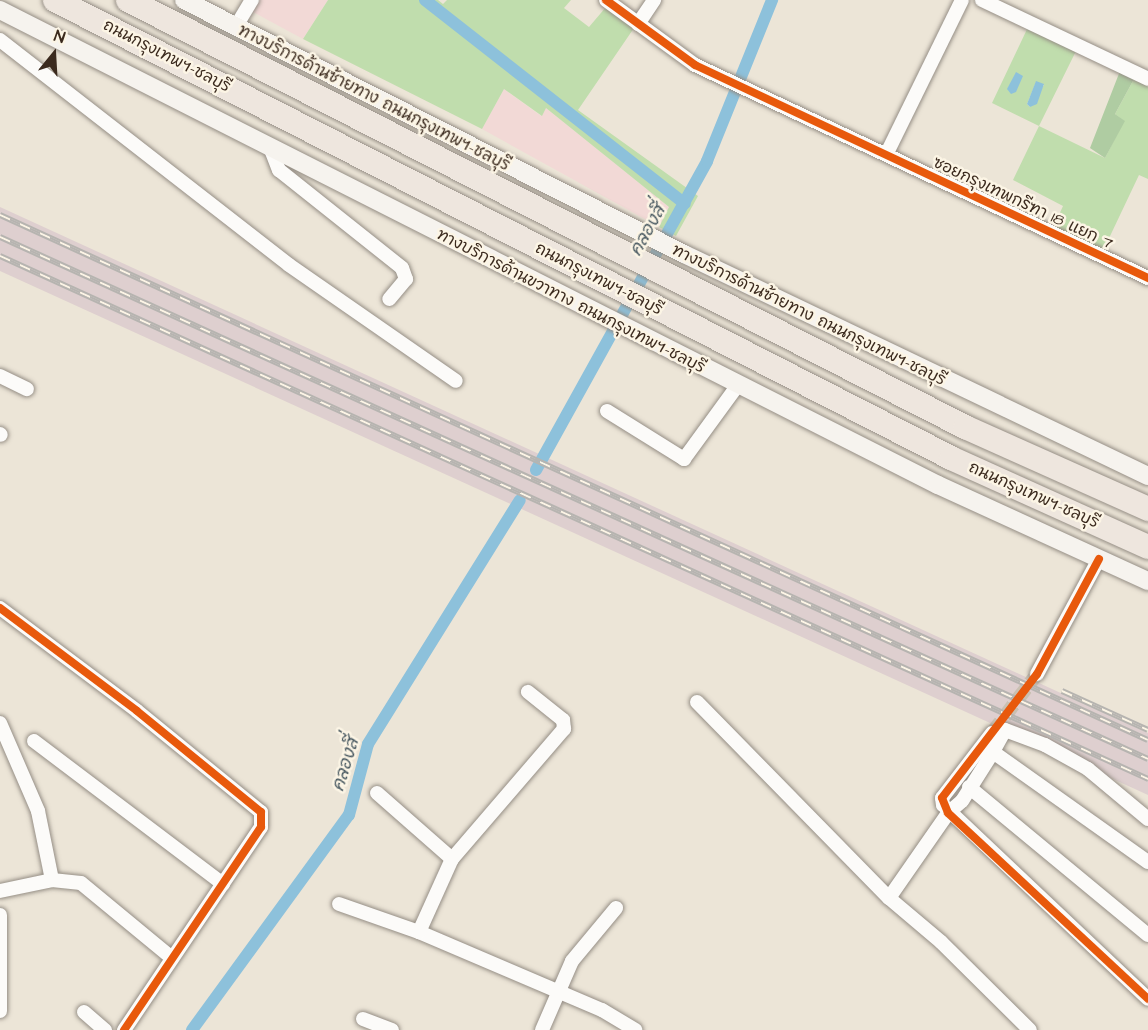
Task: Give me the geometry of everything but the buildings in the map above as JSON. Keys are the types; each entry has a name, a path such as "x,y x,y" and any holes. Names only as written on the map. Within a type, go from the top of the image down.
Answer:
{"highway":[{"name":"ถนนกรุงเทพฯ-ชลบุรี","path":"55,0 951,458 1148,547"},
{"name":"ถนนกรุงเทพฯ-ชลบุรี","path":"128,0 965,427 1148,509"}],"main road":[{"name":"ทางบริการด้านซ้ายทาง ถนนกรุงเทพฯ-ชลบุรี","path":"184,0 235,28 684,254 1148,476"},
{"name":"ทางบริการด้านขวาทาง ถนนกรุงเทพฯ-ชลบุรี","path":"0,10 938,485 1148,581"}],"street":[{"path":"235,28 252,0"},
{"name":"ซอยกรุงเทพกรีฑา 18 แยก 7","path":"606,0 695,65 1148,278"},
{"path":"638,24 654,0"},
{"path":"886,153 962,0"},
{"path":"982,0 1148,79"},
{"path":"0,40 289,265 456,381"},
{"path":"270,147 279,170 402,268 406,279 389,299"},
{"path":"0,376 27,389"},
{"path":"607,411 684,459 738,385"},
{"path":"1037,674 1099,559"},
{"path":"0,608 254,802 261,812 261,826 124,1030"},
{"path":"419,932 452,859 564,729 564,720 528,692"},
{"path":"697,702 889,898 941,942 1030,1030"},
{"path":"0,723 38,812 52,880"},
{"path":"889,898 948,813 962,801 1005,730 1045,745 1088,768 1148,819"},
{"path":"992,733 942,798 948,813 1148,999"},
{"path":"34,741 223,885"},
{"path":"993,752 1148,862"},
{"path":"969,787 1148,934"},
{"path":"377,794 452,859"},
{"path":"0,891 52,880 81,883 172,958"},
{"path":"339,904 419,932 602,1010 635,1030"},
{"path":"542,1030 557,992 582,945 616,908"},
{"path":"0,915 0,1011"},
{"path":"84,1012 105,1030"},
{"path":"363,1019 392,1030"}],"shaded area":[{"path":"260,0 328,0 303,39 251,11"},
{"path":"504,89 541,116 546,108 669,207 659,227 482,129"},
{"path":"0,207 1148,733 1148,795 0,271"}],"green space":[{"path":"328,0 438,0 443,4 447,0 571,0 564,8 589,27 606,7 634,28 578,110 698,196 676,236 659,227 669,207 546,108 542,116 504,89 482,129 303,39"},
{"path":"1029,25 1077,49 1039,126 992,103","holes":["1036,82 1044,85 1030,107 1027,104"]},
{"path":"1120,71 1134,79 1115,114 1125,121 1105,158 1090,148"},
{"path":"1134,79 1148,85 1148,179 1139,175 1102,253 1053,228 1063,206 1013,180 1039,126 1105,158 1124,121 1115,114"}],"water":[{"path":"1016,72 1023,76 1016,92 1011,94 1007,89"},
{"path":"1036,81 1044,84 1037,104 1030,107 1027,104"}],"waterway":[{"path":"425,0 685,204"},
{"name":"คลองสี่","path":"536,470 707,161 772,0"},
{"name":"คลองสี่","path":"192,1030 349,815 368,744 520,500"}],"tunnel":[{"path":"992,733 1037,674"}],"railway":[{"path":"0,215 1148,740"},
{"path":"0,237 1148,759"},
{"path":"0,256 1148,779"},
{"path":"1062,691 1148,730"}],"cycle path":[{"path":"606,0 695,65 1148,278"},
{"path":"1099,559 1037,674 942,798 948,813 1148,999"},
{"path":"0,608 137,711 261,812 261,827 124,1030"}]}
